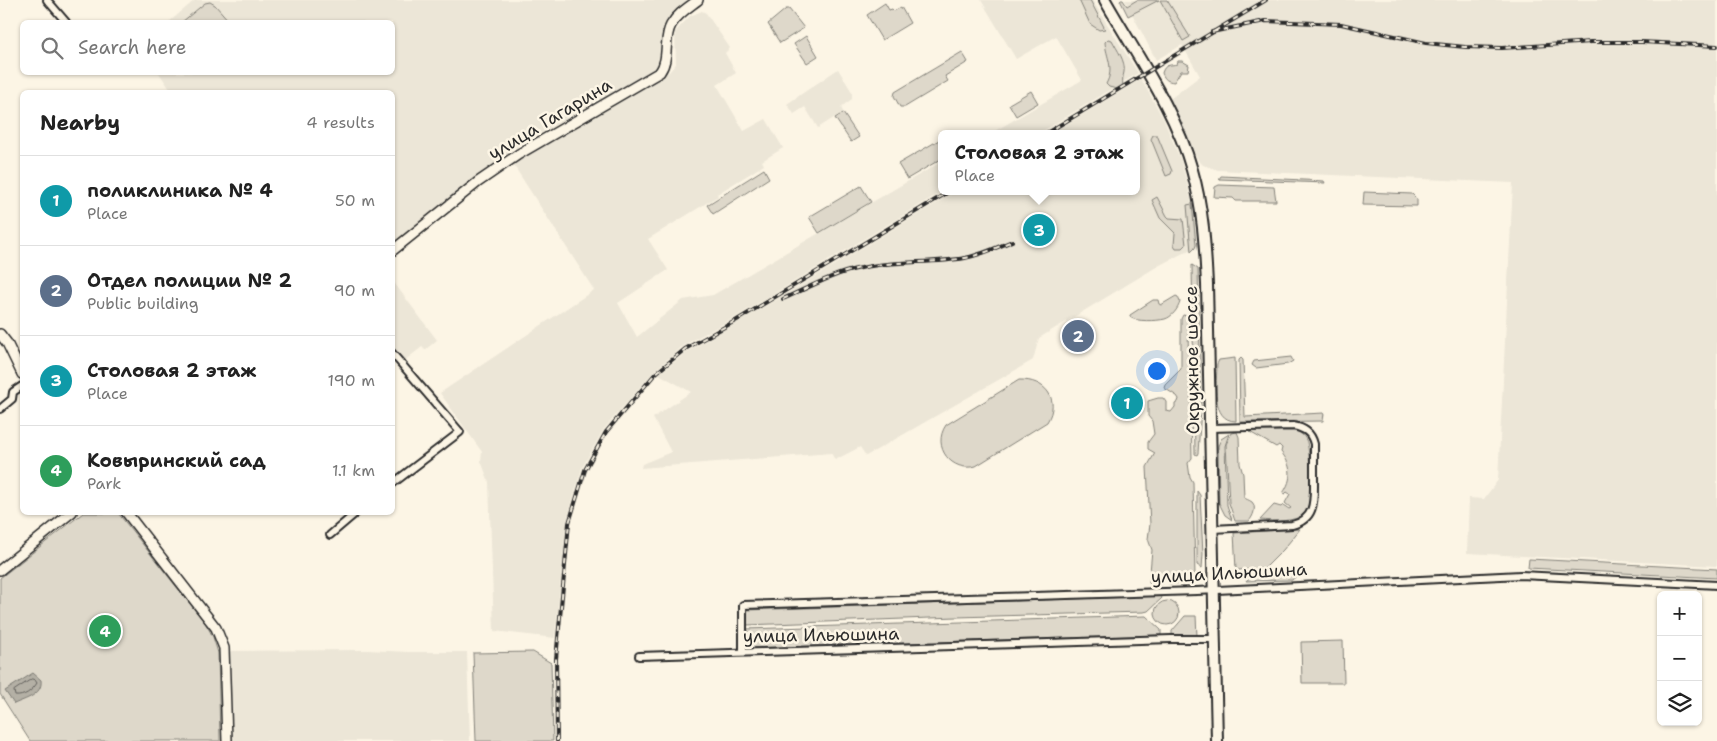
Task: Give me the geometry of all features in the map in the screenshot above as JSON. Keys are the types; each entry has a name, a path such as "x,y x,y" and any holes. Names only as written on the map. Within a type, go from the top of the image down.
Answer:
{"main road":[{"name":"Окружное шоссе","path":"1106,0 1170,115 1189,159 1198,194 1204,235 1207,284 1217,741"}],"street":[{"path":"47,0 64,20"},
{"name":"улица Гагарина","path":"395,249 478,182 518,154 660,72 664,64 668,31 671,25 698,0"},
{"path":"0,334 7,343 20,370"},
{"path":"395,356 460,432 395,482"},
{"path":"0,409 12,399 14,392 20,388"},
{"path":"1210,428 1298,427 1307,431 1314,444 1314,501 1311,512 1303,521 1292,525 1212,528"},
{"path":"0,570 68,515"},
{"path":"128,515 216,628 224,648 226,741"},
{"path":"330,535 353,515"},
{"name":"улица Ильюшина","path":"743,652 743,605 1213,590 1520,575 1717,585"},
{"name":"улица Ильюшина","path":"639,656 1214,639"}],"shaded area":[{"path":"195,0 692,0 668,20 665,26 660,62 656,69 519,145 473,179 395,244 395,90 171,90 160,75 395,75 395,20 171,20"},
{"path":"981,0 1092,0 1138,73 1045,130 997,130 1082,80 1056,36 1016,59"},
{"path":"1079,0 1090,0 1105,29 1099,30 1090,24"},
{"path":"1120,0 1123,0 1127,6 1137,0 1159,0 1128,16"},
{"path":"1125,0 1717,0 1717,566 1467,553 1469,498 1484,499 1498,480 1513,183 1218,170 1203,165 1198,160 1170,99 1200,76 1182,45 1156,60"},
{"path":"1160,0 1167,0 1190,37 1183,41"},
{"path":"210,2 215,5 228,20 184,20 205,3"},
{"path":"885,3 889,10 892,9 894,11 901,7 910,23 882,40 867,15"},
{"path":"786,9 789,9 804,28 780,43 768,24"},
{"path":"702,11 706,13 730,48 725,53 736,73 717,85 744,131 766,119 783,148 762,161 764,165 648,239 668,270 618,303 637,337 683,300 713,295 938,164 938,194 736,317 684,345 654,371 604,429 582,468 567,521 555,638 494,631 489,482 481,461 482,452 440,393 594,290 511,161 669,72 676,64 675,32 690,16"},
{"path":"806,36 818,56 807,63 794,44"},
{"path":"1108,39 1112,40 1124,64 1123,85 1117,89 1106,84 1110,73 1105,42"},
{"path":"962,52 968,62 945,76 948,81 905,107 900,107 894,96 895,92"},
{"path":"1178,61 1189,65 1188,71 1181,71 1174,82 1168,81 1162,73 1163,70 1168,66 1177,64"},
{"path":"838,69 852,92 852,99 841,107 843,112 818,128 805,107 794,114 787,104"},
{"path":"1141,79 1163,118 1181,161 1193,206 1197,246 1158,266 1039,338 1033,360 866,456 860,447 835,460 831,453 641,468 642,464 671,452 653,418 691,392 659,374 688,351 949,195 1140,195 1140,130 1058,130"},
{"path":"1031,91 1038,103 1016,116 1009,104"},
{"path":"843,113 859,137 851,142 835,118"},
{"path":"1153,135 1157,135 1172,171 1171,174 1166,176 1151,139"},
{"path":"938,141 938,161 907,179 898,164"},
{"path":"764,169 769,178 713,214 707,205"},
{"path":"1221,176 1324,181 1325,183 1219,179"},
{"path":"1219,185 1274,187 1276,201 1236,201 1233,198 1214,197 1215,187"},
{"path":"861,186 871,202 819,233 809,217"},
{"path":"1364,192 1412,194 1417,199 1417,206 1363,205"},
{"path":"1157,197 1169,218 1183,219 1186,245 1183,248 1176,248 1174,245 1175,233 1160,218 1152,200"},
{"path":"1192,204 1196,245 1191,252 1187,205"},
{"path":"1192,265 1198,269 1201,408 1197,455 1195,454"},
{"path":"395,284 437,340 425,350 422,347 404,361 395,350"},
{"path":"1176,296 1180,302 1179,305 1168,318 1146,321 1130,317 1130,315 1153,300 1158,300 1161,305"},
{"path":"1183,315 1188,316 1192,458 1188,463 1190,477 1193,482 1195,578 1192,582 1169,584 1168,578 1163,576 1162,584 1152,585 1149,583 1152,550 1148,539 1150,524 1147,467 1155,453 1148,449 1148,442 1154,434 1152,421 1148,416 1148,401 1163,398 1166,402 1166,411 1171,412 1178,402 1177,396 1164,388 1181,369 1181,319"},
{"path":"1291,357 1293,361 1288,364 1256,368 1252,365 1254,361"},
{"path":"1235,358 1236,421 1222,415 1216,390 1217,364 1219,360"},
{"path":"1241,358 1243,360 1245,417 1324,413 1323,421 1240,422 1239,360"},
{"path":"1019,380 1036,383 1048,392 1052,406 1047,422 976,466 959,466 952,462 946,456 941,442 942,433 946,425"},
{"path":"1248,431 1294,431 1305,438 1309,460 1310,503 1309,508 1301,516 1284,521 1260,520 1274,505 1281,507 1283,505 1289,509 1291,508 1285,503 1290,494 1287,492 1283,493 1290,477 1290,472 1285,457 1281,452 1282,448 1279,445 1276,447"},
{"path":"1237,432 1239,437 1240,464 1243,474 1244,498 1252,502 1254,507 1253,515 1249,521 1235,521 1229,503 1226,444 1232,433"},
{"path":"1229,434 1225,446 1227,505 1232,520 1225,515 1219,503 1218,446 1221,439"},
{"path":"1197,491 1200,495 1202,568 1197,565"},
{"path":"80,515 120,515 206,624 213,637 218,653 220,741 30,741 0,694 0,578"},
{"path":"1300,529 1264,569 1236,570 1234,533"},
{"path":"1529,559 1717,569 1717,578 1528,568"},
{"path":"1303,570 1292,580 1246,581 1246,573"},
{"path":"1161,596 1162,598 1148,611 1144,612 746,625 746,610"},
{"path":"1167,601 1175,605 1179,613 1175,621 1167,625 1159,621 1155,613 1159,605"},
{"path":"1146,616 1161,630 1161,635 747,648 746,629"},
{"path":"1185,616 1196,616 1197,636 1172,635 1172,631"},
{"path":"1343,641 1344,683 1302,683 1301,642"},
{"path":"367,650 467,652 470,741 231,741 228,651"},
{"path":"533,652 551,663 553,741 476,741 473,653"}],"water":[{"path":"33,673 41,680 39,689 32,696 14,704 5,691"}],"railway":[{"path":"1052,130 1266,0"},
{"path":"1212,32 1265,21 1341,24 1426,43 1465,47 1502,48 1591,42 1642,42 1717,46"},
{"path":"557,741 556,659 569,523 585,470 606,432 655,374 685,349 737,320 943,195"},
{"path":"783,299 851,270 887,264 965,258 1012,241"}],"place":[{"name":"Столовая 2 этаж","path":"1039,230"},
{"name":"Отдел полиции № 2","path":"1078,336"},
{"name":"поликлиника № 4","path":"1127,403"},
{"name":"Ковыринский сад","path":"105,631"}]}
